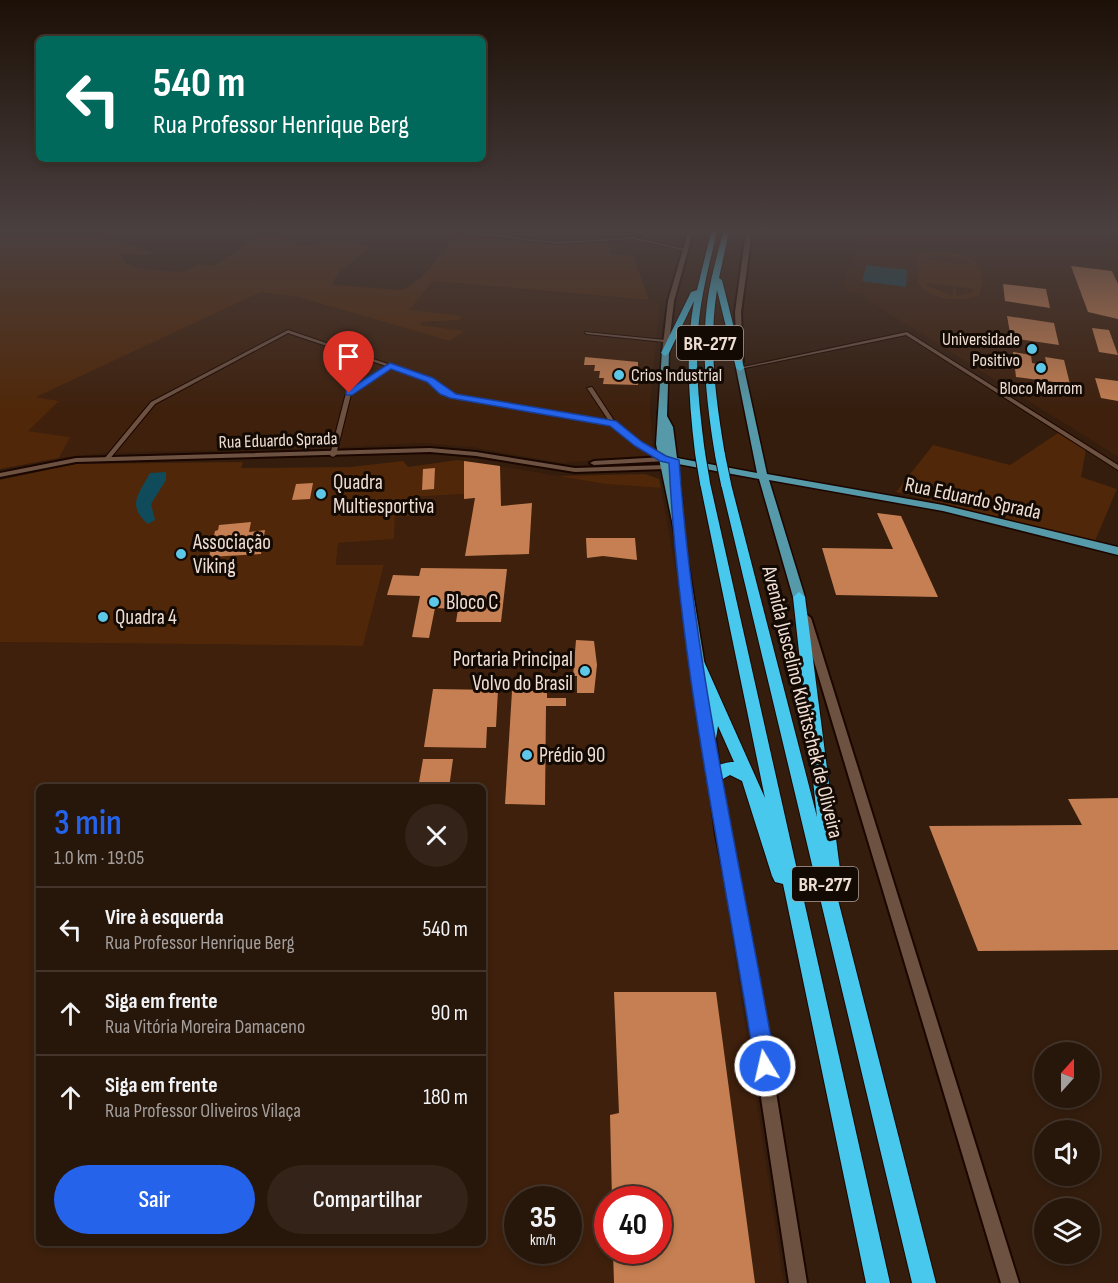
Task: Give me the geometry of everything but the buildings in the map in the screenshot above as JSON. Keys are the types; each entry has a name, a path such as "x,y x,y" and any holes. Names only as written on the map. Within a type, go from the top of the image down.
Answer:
{"highway":[{"path":"665,353 695,292"},
{"name":"BR-277","path":"702,292 694,335 694,393 705,483 878,1283"},
{"name":"Avenida Juscelino Kubitschek de Oliveira","path":"714,292 710,312 710,350 720,455 726,484 924,1283"},
{"path":"722,292 740,368"},
{"path":"799,597 839,941"},
{"path":"699,666 747,776 777,859 878,1283"},
{"path":"709,746 711,718 716,707"},
{"path":"714,777 725,769 733,768 747,776"}],"main road":[{"path":"669,463 661,444 665,341 674,292"},
{"path":"741,292 738,312 740,368 749,420 768,498 1010,1283"},
{"path":"663,417 669,427 669,463 709,746 758,1020 798,1283"},
{"name":"Rua Eduardo Sprada","path":"0,475 51,463 106,459 333,455 436,450 585,471 669,463 818,486 966,513 1118,551"},
{"name":"Rua Eduardo Sprada","path":"763,478 788,484 818,486"},
{"path":"768,498 775,487 788,484"}],"street":[{"path":"106,459 153,403 288,331 430,380 444,392 459,398 613,423"},
{"path":"587,333 665,341"},
{"path":"740,368 907,333 1118,468"},
{"path":"333,455 349,393 390,366"},
{"path":"590,388 613,423 638,444 669,463"},
{"path":"638,444 653,447 661,444"}],"shaded area":[{"path":"0,292 424,292 409,310 462,316 459,320 422,322 420,325 464,331 450,341 298,297 261,292 36,397 59,401 28,431 70,437 59,458 0,469"},
{"path":"261,292 298,297 450,341 463,331 419,325 422,322 440,323 408,310 424,292 551,292 660,302 650,405 653,455 561,463 471,447 423,443 328,448 104,453 59,458 69,437 27,431 58,401 35,397"},
{"path":"557,292 646,292 649,300"},
{"path":"849,292 1118,292 1118,457 861,296"},
{"path":"927,292 943,292 953,295 953,292 956,292 956,296 980,292 980,294 965,299 946,298"},
{"path":"1058,433 1086,450 1081,477 1117,489 1095,541 896,492 933,445 1010,465"},
{"name":"Associação Viking","path":"403,461 408,467 464,461 464,494 410,497 409,516 395,517 394,539 338,543 336,565 384,565 363,646 0,642 0,480 75,464 243,462 241,468 350,467"},
{"path":"500,466 605,484 661,488 682,605 784,1283 0,1283 0,642 363,646 384,566 336,565 338,543 394,539 395,517 410,497 464,494 465,499 500,497"},
{"path":"645,474 659,479 661,488 605,484 558,476"}],"water":[{"path":"166,472 166,480 151,504 155,520 148,524 137,511 139,493 150,473"}],"place":[{"name":"Universidade Positivo","path":"1032,349"},
{"name":"Bloco Marrom","path":"1041,368"},
{"name":"Crios Industrial","path":"619,375"},
{"name":"Quadra Multiesportiva","path":"321,494"},
{"name":"Associação Viking","path":"181,554"},
{"name":"Bloco C","path":"434,602"},
{"name":"Quadra 4","path":"103,617"},
{"name":"Portaria Principal Volvo do Brasil","path":"585,671"},
{"name":"Prédio 90","path":"527,755"}],"route":[{"path":"349,393 390,366 430,380 444,392 453,396 613,423 638,444 664,459 674,460 678,526 703,708 723,836 738,902 765,1066"}]}
